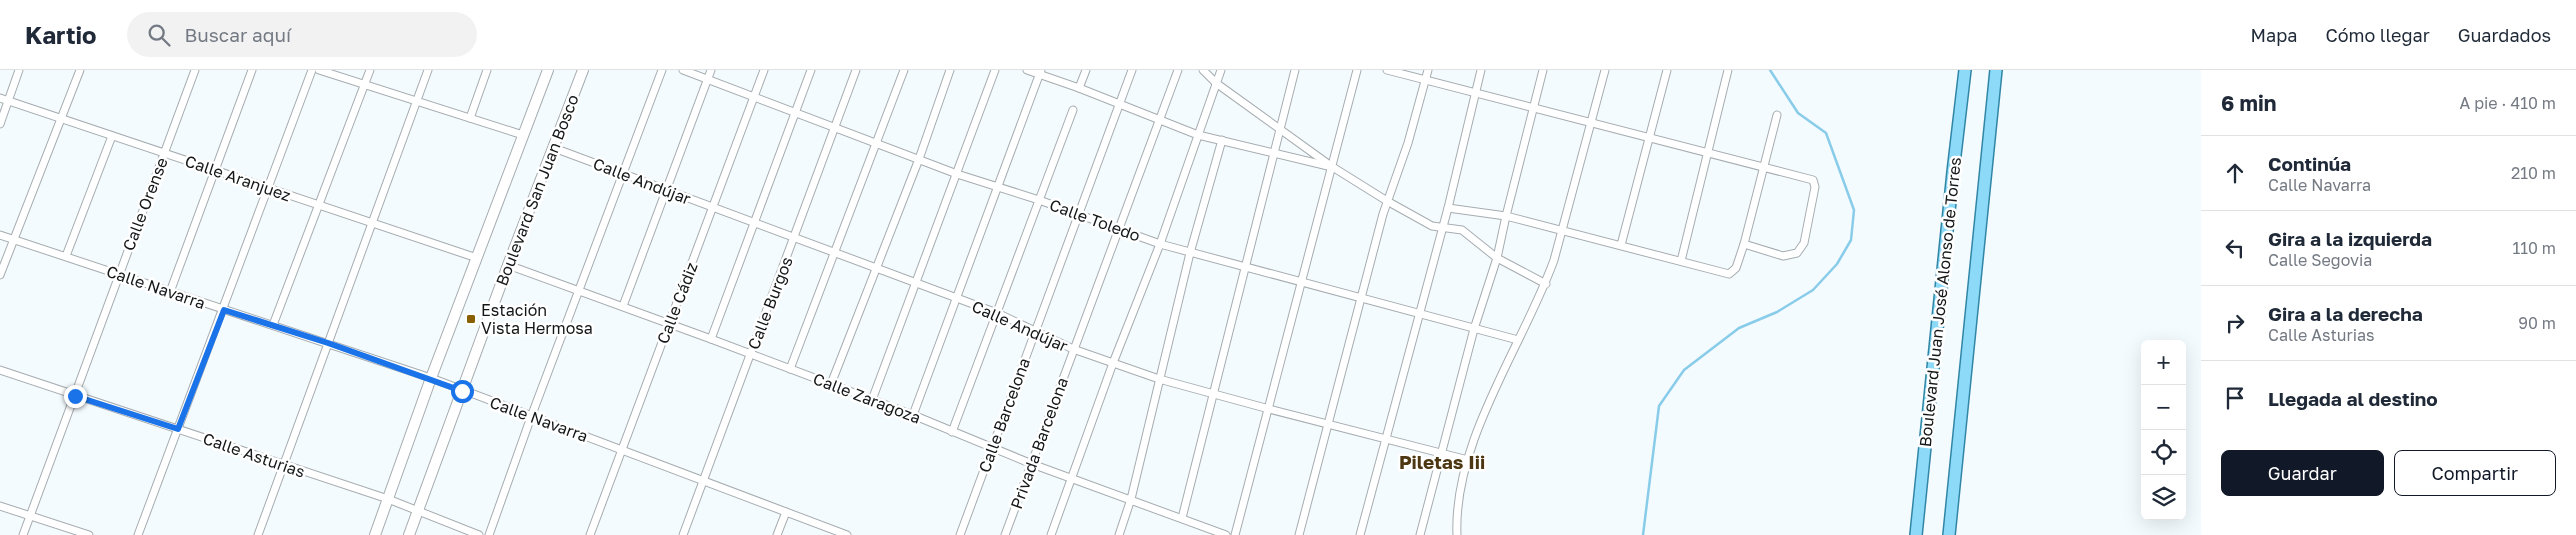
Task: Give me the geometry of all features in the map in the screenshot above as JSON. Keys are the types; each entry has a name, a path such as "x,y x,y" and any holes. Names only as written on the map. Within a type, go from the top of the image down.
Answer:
{"main road":[{"name":"Boulevard Juan José Alonso de Torres","path":"1916,535 1953,172 1966,70"},
{"name":"Boulevard Juan José Alonso de Torres","path":"1949,535 1996,70"}],"street":[{"path":"0,124 19,70"},
{"path":"0,275 80,70"},
{"name":"Calle Orense","path":"23,535 195,70"},
{"path":"170,292 252,70"},
{"path":"138,535 224,310 312,70"},
{"path":"320,70 523,135"},
{"path":"273,325 370,70"},
{"path":"258,535 428,70"},
{"path":"470,118 487,70"},
{"name":"Boulevard San Juan Bosco","path":"374,535 431,378 548,70"},
{"name":"Boulevard San Juan Bosco","path":"409,535 508,265 583,70"},
{"path":"489,535 578,290 624,174 662,70"},
{"name":"Calle Toledo","path":"682,70 957,174 1039,200 1160,244 1518,340"},
{"path":"623,306 711,70"},
{"name":"Calle Cádiz","path":"590,535 620,449 764,70"},
{"path":"711,339 797,112 811,70"},
{"name":"Calle Burgos","path":"683,535 856,70"},
{"path":"790,369 904,70"},
{"path":"831,384 918,159 950,70"},
{"path":"872,400 995,70"},
{"path":"1027,70 1040,72 1198,135 1331,166"},
{"path":"1079,88 1086,70"},
{"name":"Calle Barcelona","path":"960,535 1132,70"},
{"name":"Privada Barcelona","path":"1005,535 1178,70"},
{"path":"1202,70 1216,83 1331,166 1387,201 1432,226 1462,230 1498,258 1546,284"},
{"path":"1051,535 1113,363 1160,244 1221,70"},
{"path":"1182,518 1295,70"},
{"path":"1236,535 1357,70"},
{"path":"1387,70 1814,180 1815,187 1801,248 1792,256 1783,256 1744,244"},
{"path":"1299,535 1387,201 1408,143 1428,70"},
{"path":"1360,535 1441,228 1448,208 1481,70"},
{"path":"1420,535 1474,329 1498,258 1506,216 1543,70"},
{"path":"1457,535 1458,499 1468,460 1490,402 1546,284 1563,230 1605,70"},
{"path":"1621,245 1667,70"},
{"path":"1681,261 1728,70"},
{"path":"913,415 1040,72"},
{"name":"Calle Aranjuez","path":"0,98 477,258"},
{"path":"952,432 1073,110"},
{"path":"1448,208 1506,216 1729,274 1736,268 1744,244 1777,115"},
{"path":"66,256 112,136"},
{"path":"1119,535 1131,499 1190,253 1222,140"},
{"name":"Calle Andújar","path":"554,148 996,313 1073,349 1159,379 1327,425 1468,460"},
{"name":"Calle Navarra","path":"0,235 431,378 531,417 703,479 847,535"},
{"name":"Calle Zaragoza","path":"508,265 669,323 913,415 1032,464 1182,518 1207,532 1226,535"},
{"name":"Calle Asturias","path":"0,370 388,499 479,535"},
{"path":"0,506 89,535"},
{"path":"777,535 786,512"}],"waterway":[{"path":"1643,535 1659,406 1684,370 1739,328 1777,312 1813,290 1837,264 1851,240 1854,210 1826,133 1798,113 1770,70"}],"place":[{"name":"Estación Vista Hermosa","path":"471,319"}],"district":[{"name":"Piletas Iii","path":"1442,462"}],"route":[{"path":"75,396 178,429 224,310 431,378 462,391"}]}
